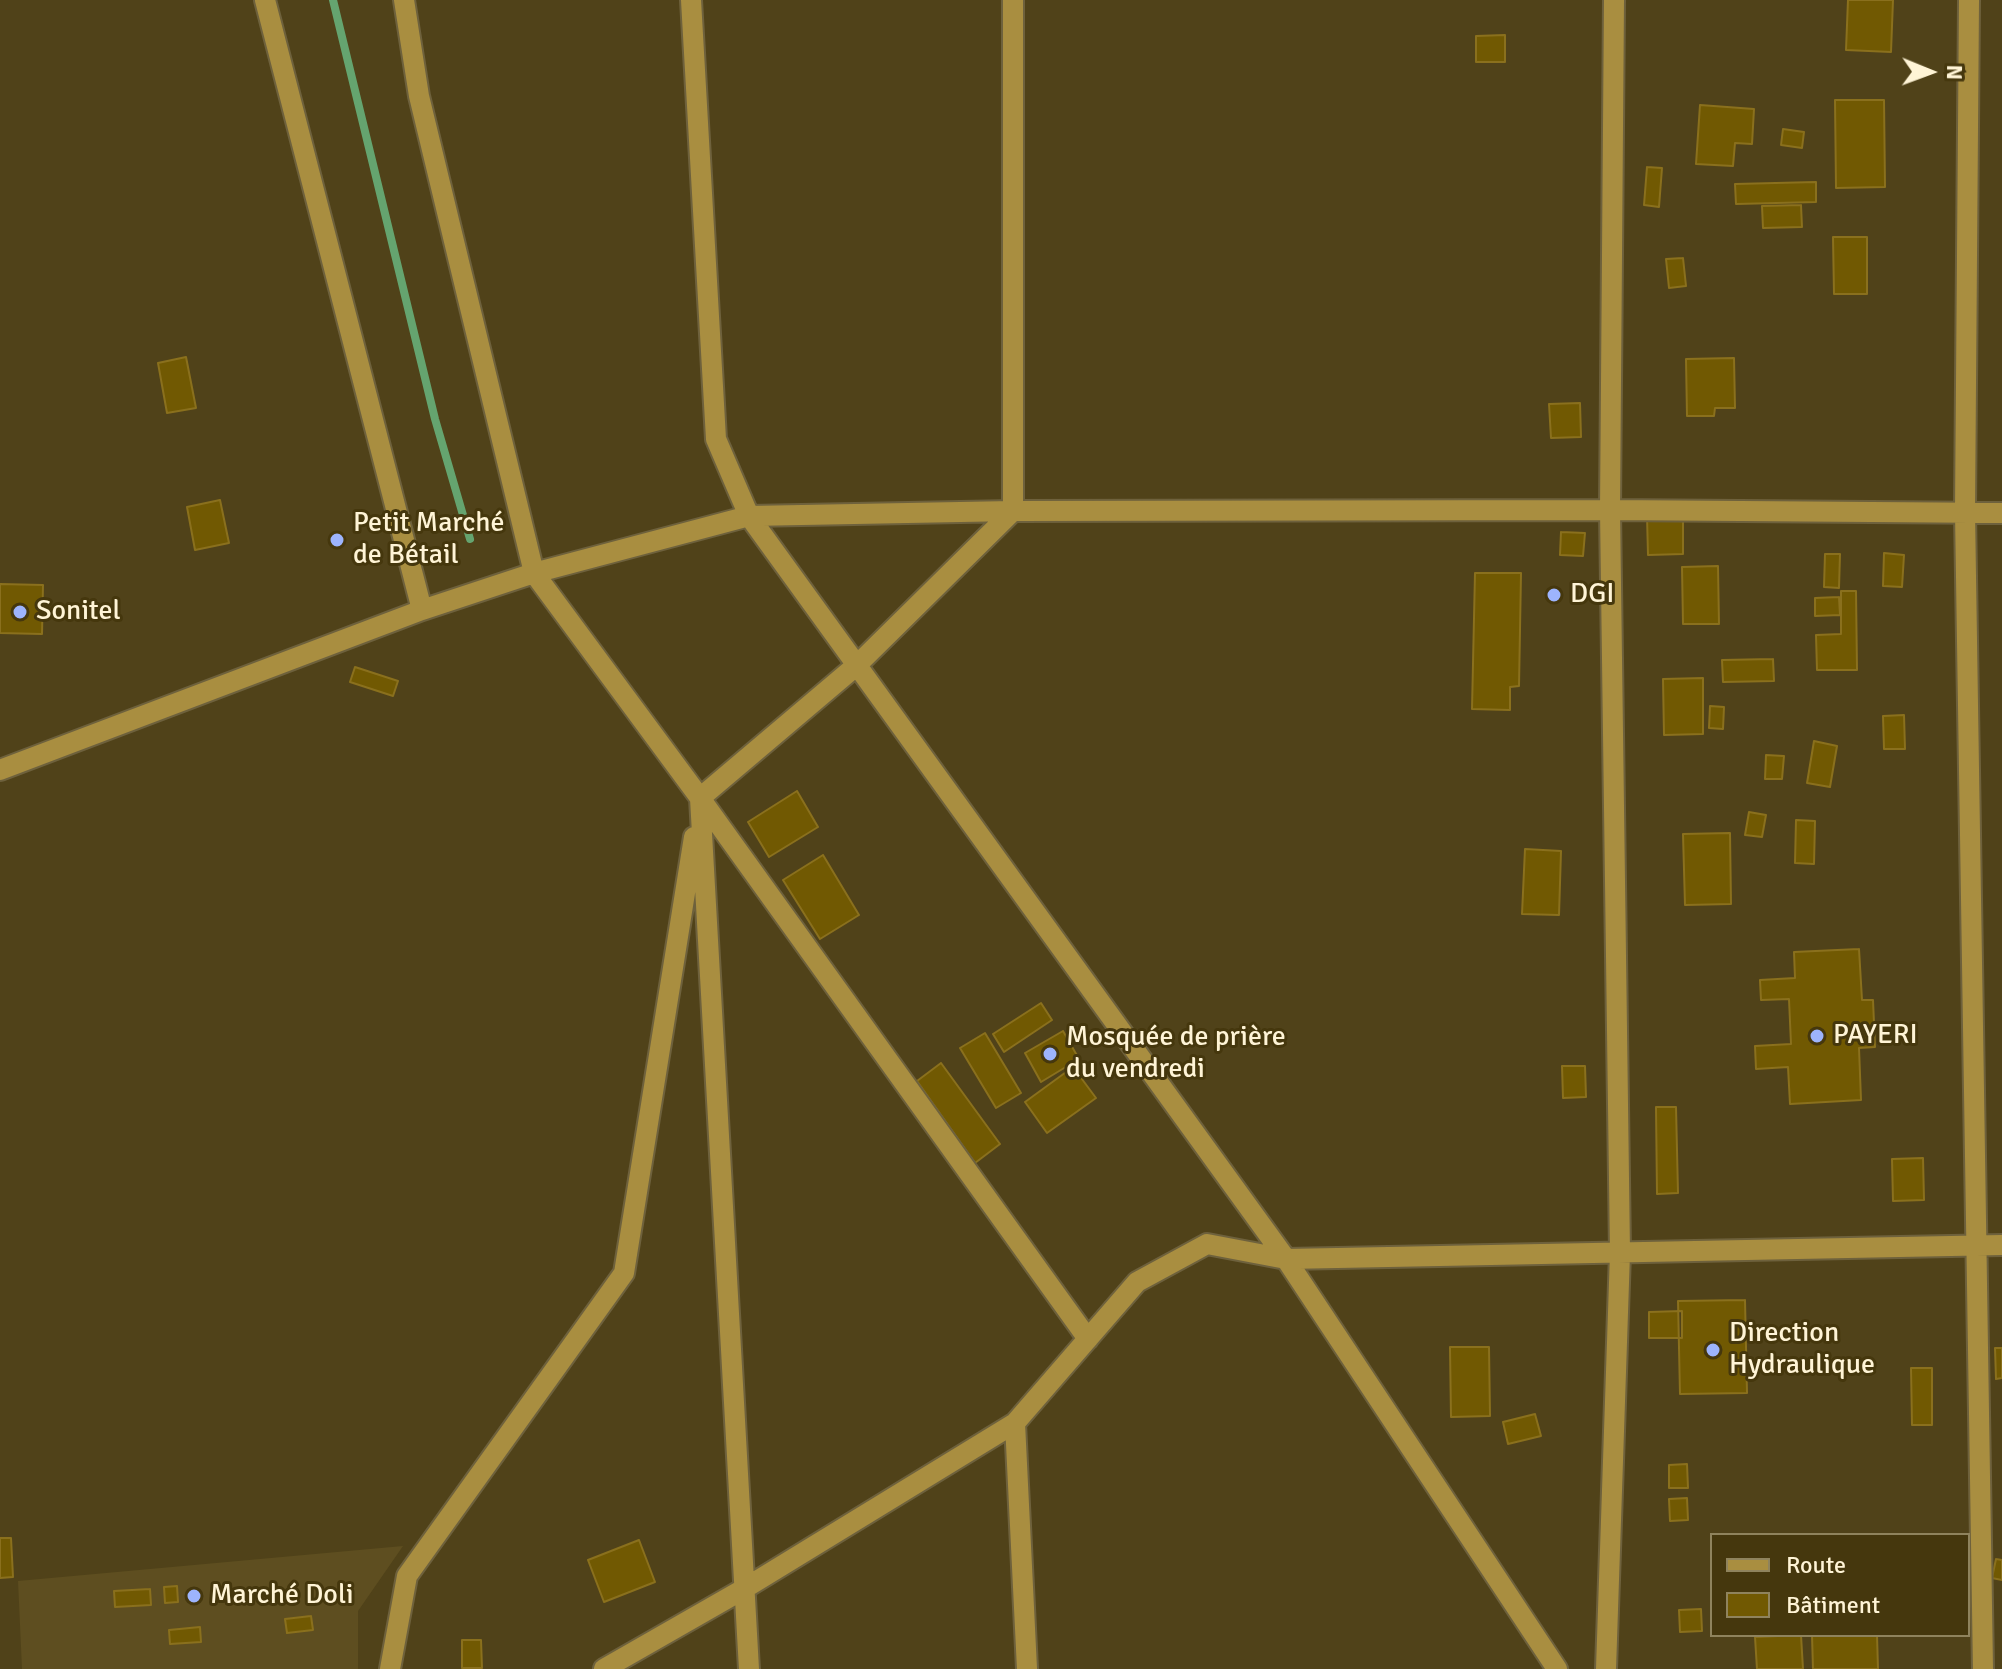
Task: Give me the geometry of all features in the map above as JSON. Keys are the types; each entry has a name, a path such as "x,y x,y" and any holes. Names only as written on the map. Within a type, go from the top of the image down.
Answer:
{"street":[{"path":"265,0 422,610"},
{"path":"404,0 419,96 534,573 700,798 1088,1339"},
{"path":"691,0 716,439 749,516 1286,1259 1557,1669"},
{"path":"390,1669 407,1576 624,1273 700,798 857,665 1013,511 1013,0"},
{"path":"1606,1669 1620,1253 1610,510 1614,0"},
{"path":"1969,0 1965,512 1983,1669"},
{"path":"0,770 422,610 534,573 749,516 1013,511 2002,513"},
{"path":"700,798 742,1590 749,1669"},
{"path":"604,1669 742,1590 1015,1423 1137,1282 1207,1244 1286,1259 2002,1245"},
{"path":"1015,1423 1027,1669"}],"shaded area":[{"name":"Marché Doli","path":"403,1546 358,1611 358,1669 22,1669 18,1581"}],"building":[{"path":"1848,0 1893,0 1891,52 1846,50"},
{"path":"1505,35 1505,62 1476,62 1476,36"},
{"path":"1835,100 1884,100 1885,187 1836,188"},
{"path":"1700,105 1754,109 1752,144 1735,143 1733,166 1696,164"},
{"path":"1783,129 1804,132 1802,148 1781,145"},
{"path":"1647,167 1662,168 1659,207 1644,205"},
{"path":"1816,182 1816,202 1736,204 1735,184"},
{"path":"1801,205 1802,227 1763,228 1762,206"},
{"path":"1833,237 1867,237 1867,294 1834,294"},
{"path":"1683,258 1686,286 1669,288 1666,259"},
{"path":"186,357 196,408 167,413 158,363"},
{"path":"1734,358 1735,408 1715,408 1714,416 1687,416 1686,359"},
{"path":"1580,403 1581,437 1551,438 1549,404"},
{"path":"220,500 229,543 195,550 187,507"},
{"path":"1647,516 1683,516 1683,554 1648,555"},
{"path":"1561,532 1585,533 1583,556 1560,555"},
{"path":"1884,553 1904,555 1902,587 1883,586"},
{"path":"1825,554 1840,554 1839,588 1824,587"},
{"path":"1718,566 1719,624 1683,624 1682,567"},
{"path":"1475,573 1521,573 1519,686 1510,687 1510,710 1472,709"},
{"path":"0,584 43,585 42,634 0,633"},
{"path":"1841,591 1856,591 1857,670 1817,670 1816,635 1841,634"},
{"path":"1839,597 1840,615 1815,616 1815,598"},
{"path":"1773,659 1774,681 1723,682 1722,660"},
{"path":"355,667 398,681 393,696 350,682"},
{"path":"1703,678 1703,734 1664,735 1663,679"},
{"path":"1710,706 1724,707 1723,729 1709,728"},
{"path":"1904,715 1905,749 1884,749 1883,716"},
{"path":"1814,741 1837,746 1830,787 1807,783"},
{"path":"1766,755 1784,756 1782,779 1765,779"},
{"path":"797,791 818,827 769,857 748,822"},
{"path":"1749,812 1766,815 1762,837 1745,835"},
{"path":"1796,820 1815,821 1814,864 1795,863"},
{"path":"1730,833 1731,904 1685,905 1683,834"},
{"path":"1525,849 1561,851 1559,915 1522,914"},
{"path":"823,855 859,915 820,939 783,880"},
{"path":"1859,949 1862,1000 1873,1000 1875,1047 1859,1048 1861,1100 1790,1104 1788,1067 1756,1069 1755,1046 1791,1044 1789,999 1761,1000 1760,980 1795,978 1794,952"},
{"path":"1041,1003 1052,1020 1004,1052 993,1034"},
{"path":"1063,1031 1079,1059 1041,1082 1025,1053"},
{"path":"985,1033 1021,1093 996,1108 960,1048"},
{"path":"941,1063 1000,1144 975,1163 917,1081"},
{"path":"1562,1066 1585,1066 1586,1097 1563,1098"},
{"path":"1073,1067 1096,1098 1047,1133 1025,1102"},
{"path":"1656,1107 1676,1107 1678,1193 1657,1194"},
{"path":"1923,1158 1924,1200 1893,1201 1892,1159"},
{"path":"1745,1300 1747,1393 1680,1394 1678,1301"},
{"path":"1682,1311 1682,1338 1649,1338 1649,1312"},
{"path":"1450,1347 1489,1347 1490,1416 1451,1417"},
{"path":"1995,1348 2002,1348 2002,1378 1996,1379"},
{"path":"1911,1368 1932,1368 1932,1425 1912,1425"},
{"path":"1535,1414 1541,1436 1508,1444 1503,1422"},
{"path":"1687,1464 1688,1488 1669,1488 1669,1465"},
{"path":"1687,1498 1688,1520 1670,1521 1669,1499"},
{"path":"0,1538 11,1538 13,1577 0,1578"},
{"path":"639,1540 655,1582 604,1602 588,1560"},
{"path":"1996,1559 2002,1560 2002,1580 1992,1578"},
{"path":"177,1586 178,1602 165,1603 164,1587"},
{"path":"150,1589 151,1605 115,1607 114,1591"},
{"path":"1701,1609 1702,1631 1680,1632 1679,1610"},
{"path":"311,1616 313,1630 287,1633 285,1619"},
{"path":"200,1627 201,1642 170,1644 169,1630"},
{"path":"1755,1637 1801,1637 1803,1669 1757,1669"},
{"path":"1812,1637 1877,1637 1878,1669 1813,1669"},
{"path":"462,1640 481,1640 482,1668 462,1668"}],"waterway":[{"path":"333,0 435,419 470,539"}],"place":[{"name":"Petit Marché de Bétail","path":"337,540"},
{"name":"DGI","path":"1554,595"},
{"name":"Sonitel","path":"20,612"},
{"name":"PAYERI","path":"1817,1036"},
{"name":"Mosquée de prière du vendredi","path":"1050,1054"},
{"name":"Direction Hydraulique","path":"1713,1350"},
{"name":"Marché Doli","path":"194,1596"}]}
